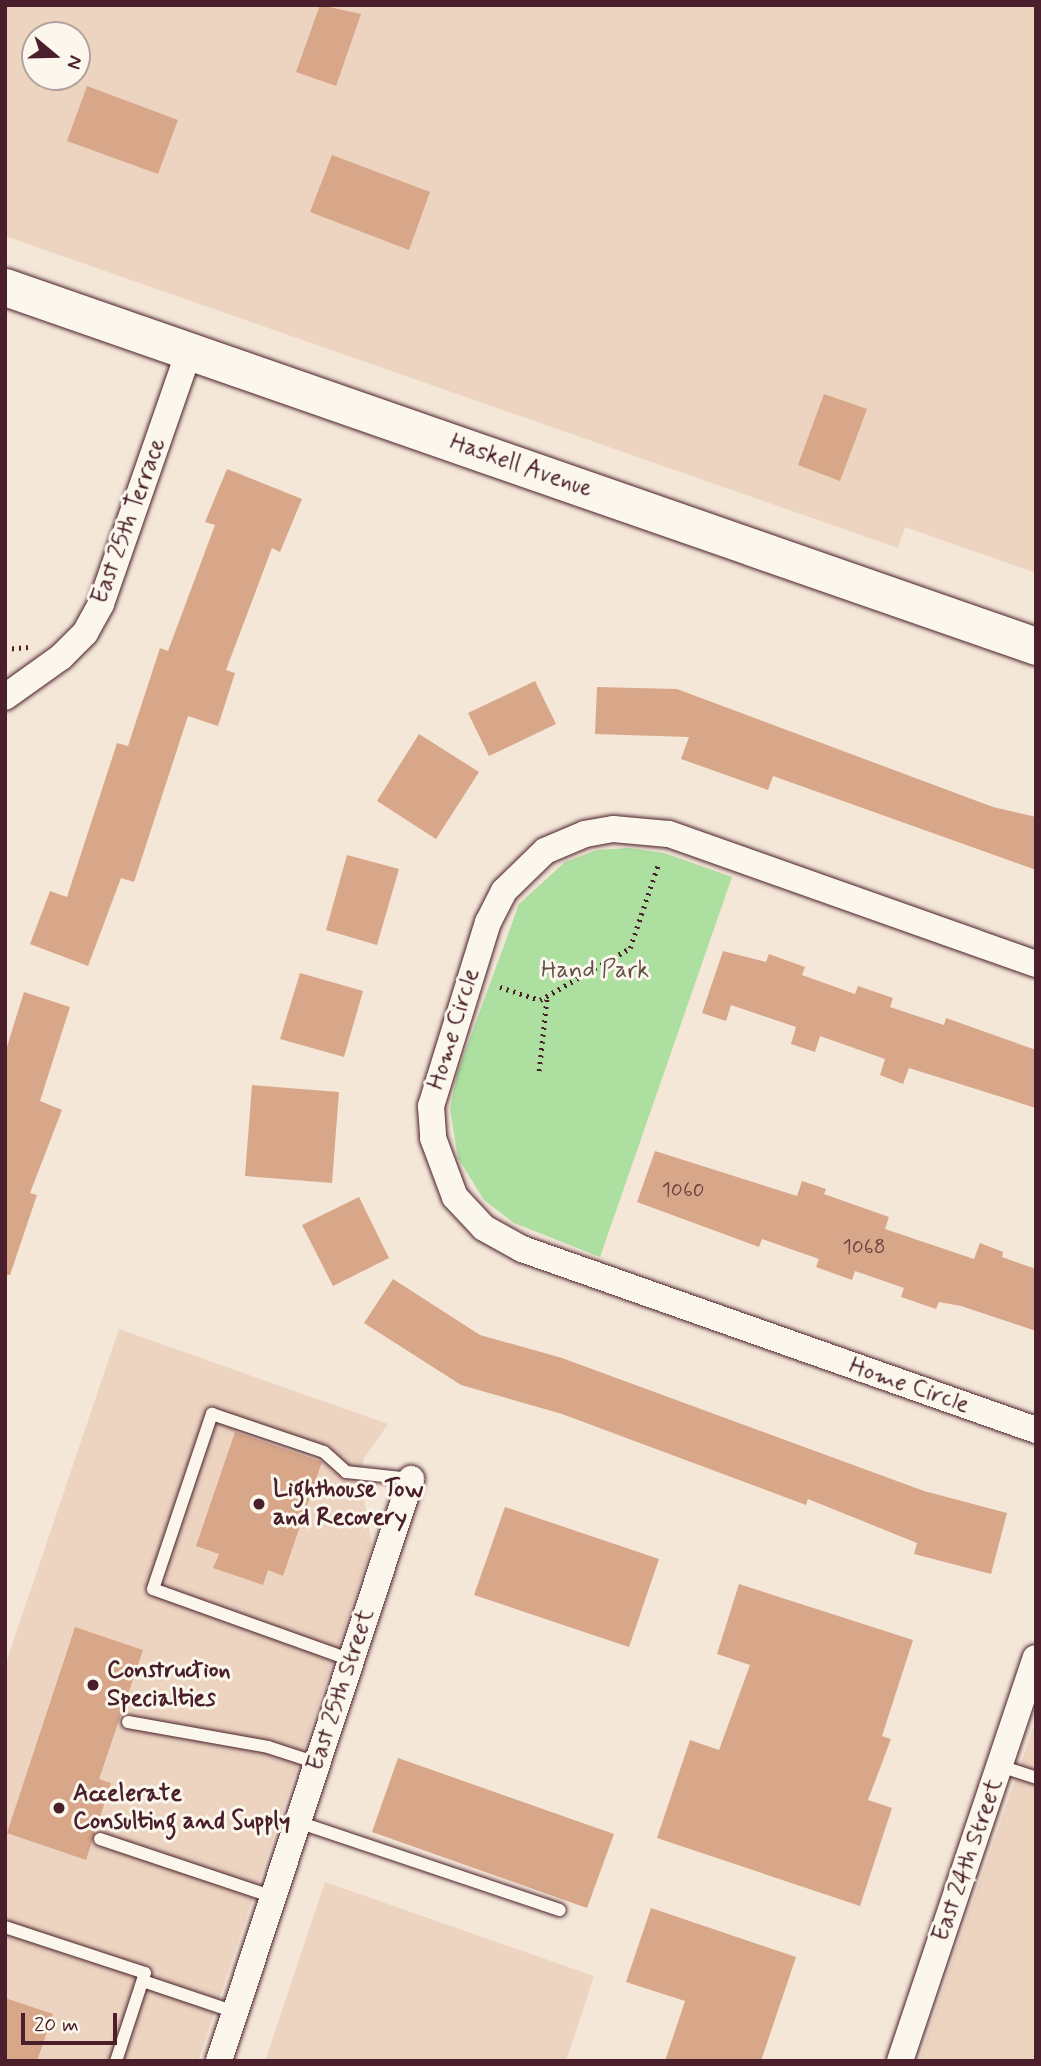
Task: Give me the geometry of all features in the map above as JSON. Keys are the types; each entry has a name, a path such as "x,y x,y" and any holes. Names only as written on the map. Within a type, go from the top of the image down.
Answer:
{"main road":[{"name":"Haskell Avenue","path":"5,287 1036,646"}],"street":[{"name":"East 25th Terrace","path":"5,697 61,657 85,633 101,604 189,351"},
{"name":"Home Circle","path":"1036,964 668,834 613,829 585,834 545,851 504,891 488,922 431,1106 432,1138 455,1197 484,1228 522,1249 1036,1430"},
{"name":"East 25th Street","path":"219,2061 411,1479"},
{"name":"East 24th Street","path":"900,2061 1036,1658"}],"lane":[{"path":"351,1660 153,1589 212,1414 324,1452 346,1472 411,1479"},
{"path":"128,1722 268,1747 317,1763"},
{"path":"1000,1766 1036,1778"},
{"path":"298,1822 560,1910"},
{"path":"100,1839 273,1897"},
{"path":"5,1927 145,1973 116,2061"},
{"path":"143,1981 235,2012"}],"path":[{"path":"500,987 540,1000 630,948 658,865"},
{"path":"539,1071 547,996"}],"shaded area":[{"path":"5,5 1036,5 1036,573 905,527 898,548 5,236"},
{"path":"119,1329 388,1424 364,1458 360,1475 372,1545 198,2061 5,2061 5,1666"},
{"path":"1036,1720 1036,2061 919,2061 956,1950"},
{"path":"325,1882 594,1976 566,2061 265,2061"}],"green space":[{"name":"Hand Park","path":"629,848 664,853 732,877 600,1257 514,1223 484,1200 458,1158 450,1109 457,1074 519,904 565,862 597,850"}],"building":[{"path":"320,5 361,14 336,86 296,72"},
{"path":"91,87 178,120 158,174 67,141 85,91 91,91"},
{"path":"332,155 430,192 409,250 310,212"},
{"path":"824,394 867,409 840,481 798,465"},
{"path":"227,469 302,499 280,552 272,548 226,670 235,673 218,726 188,716 134,882 121,878 88,966 30,944 50,891 67,897 117,743 128,746 160,648 168,651 215,525 205,522"},
{"path":"535,681 556,724 489,756 468,713"},
{"path":"597,687 677,689 993,807 1036,817 1036,870 773,776 768,790 681,759 689,737 595,734"},
{"path":"419,734 479,772 436,839 377,801"},
{"path":"347,855 399,869 377,945 326,930"},
{"path":"723,951 766,962 769,954 805,967 802,975 855,994 858,986 893,998 890,1007 944,1025 946,1018 1036,1050 1036,1108 909,1068 903,1084 880,1075 885,1059 820,1036 815,1052 791,1044 796,1027 731,1005 726,1021 702,1013"},
{"path":"300,973 363,991 344,1057 280,1039"},
{"path":"24,992 70,1007 40,1101 62,1110 30,1193 37,1195 10,1275 5,1275 5,1053"},
{"path":"252,1085 339,1092 332,1183 245,1176"},
{"path":"655,1151 797,1196 802,1181 826,1189 824,1194 889,1217 885,1229 974,1259 980,1243 1003,1252 1002,1257 1036,1269 1036,1331 961,1306 939,1302 936,1309 901,1297 904,1288 855,1271 852,1280 816,1267 819,1259 762,1239 759,1247 637,1202"},
{"path":"359,1197 389,1258 333,1286 302,1225"},
{"path":"393,1279 480,1335 562,1358 924,1491 1007,1513 991,1574 914,1554 917,1543 808,1499 806,1505 562,1414 461,1385 364,1323"},
{"name":"Lighthouse Tow and Recovery","path":"235,1432 322,1462 283,1576 268,1570 263,1585 213,1568 219,1554 196,1546"},
{"path":"505,1507 659,1559 629,1647 474,1595"},
{"path":"739,1584 913,1640 882,1736 891,1739 868,1800 892,1808 860,1906 657,1838 690,1740 719,1750 750,1665 717,1654"},
{"path":"75,1627 143,1650 99,1779 111,1783 86,1860 7,1833"},
{"path":"398,1758 614,1834 587,1908 372,1832"},
{"path":"651,1908 796,1957 761,2061 665,2061 685,2001 626,1982"},
{"path":"5,1998 53,2014 37,2061 5,2061"}],"place":[{"name":"Lighthouse Tow and Recovery","path":"259,1504"},
{"name":"Construction Specialties","path":"93,1685"},
{"name":"Accelerate Consulting and Supply","path":"59,1808"}]}
